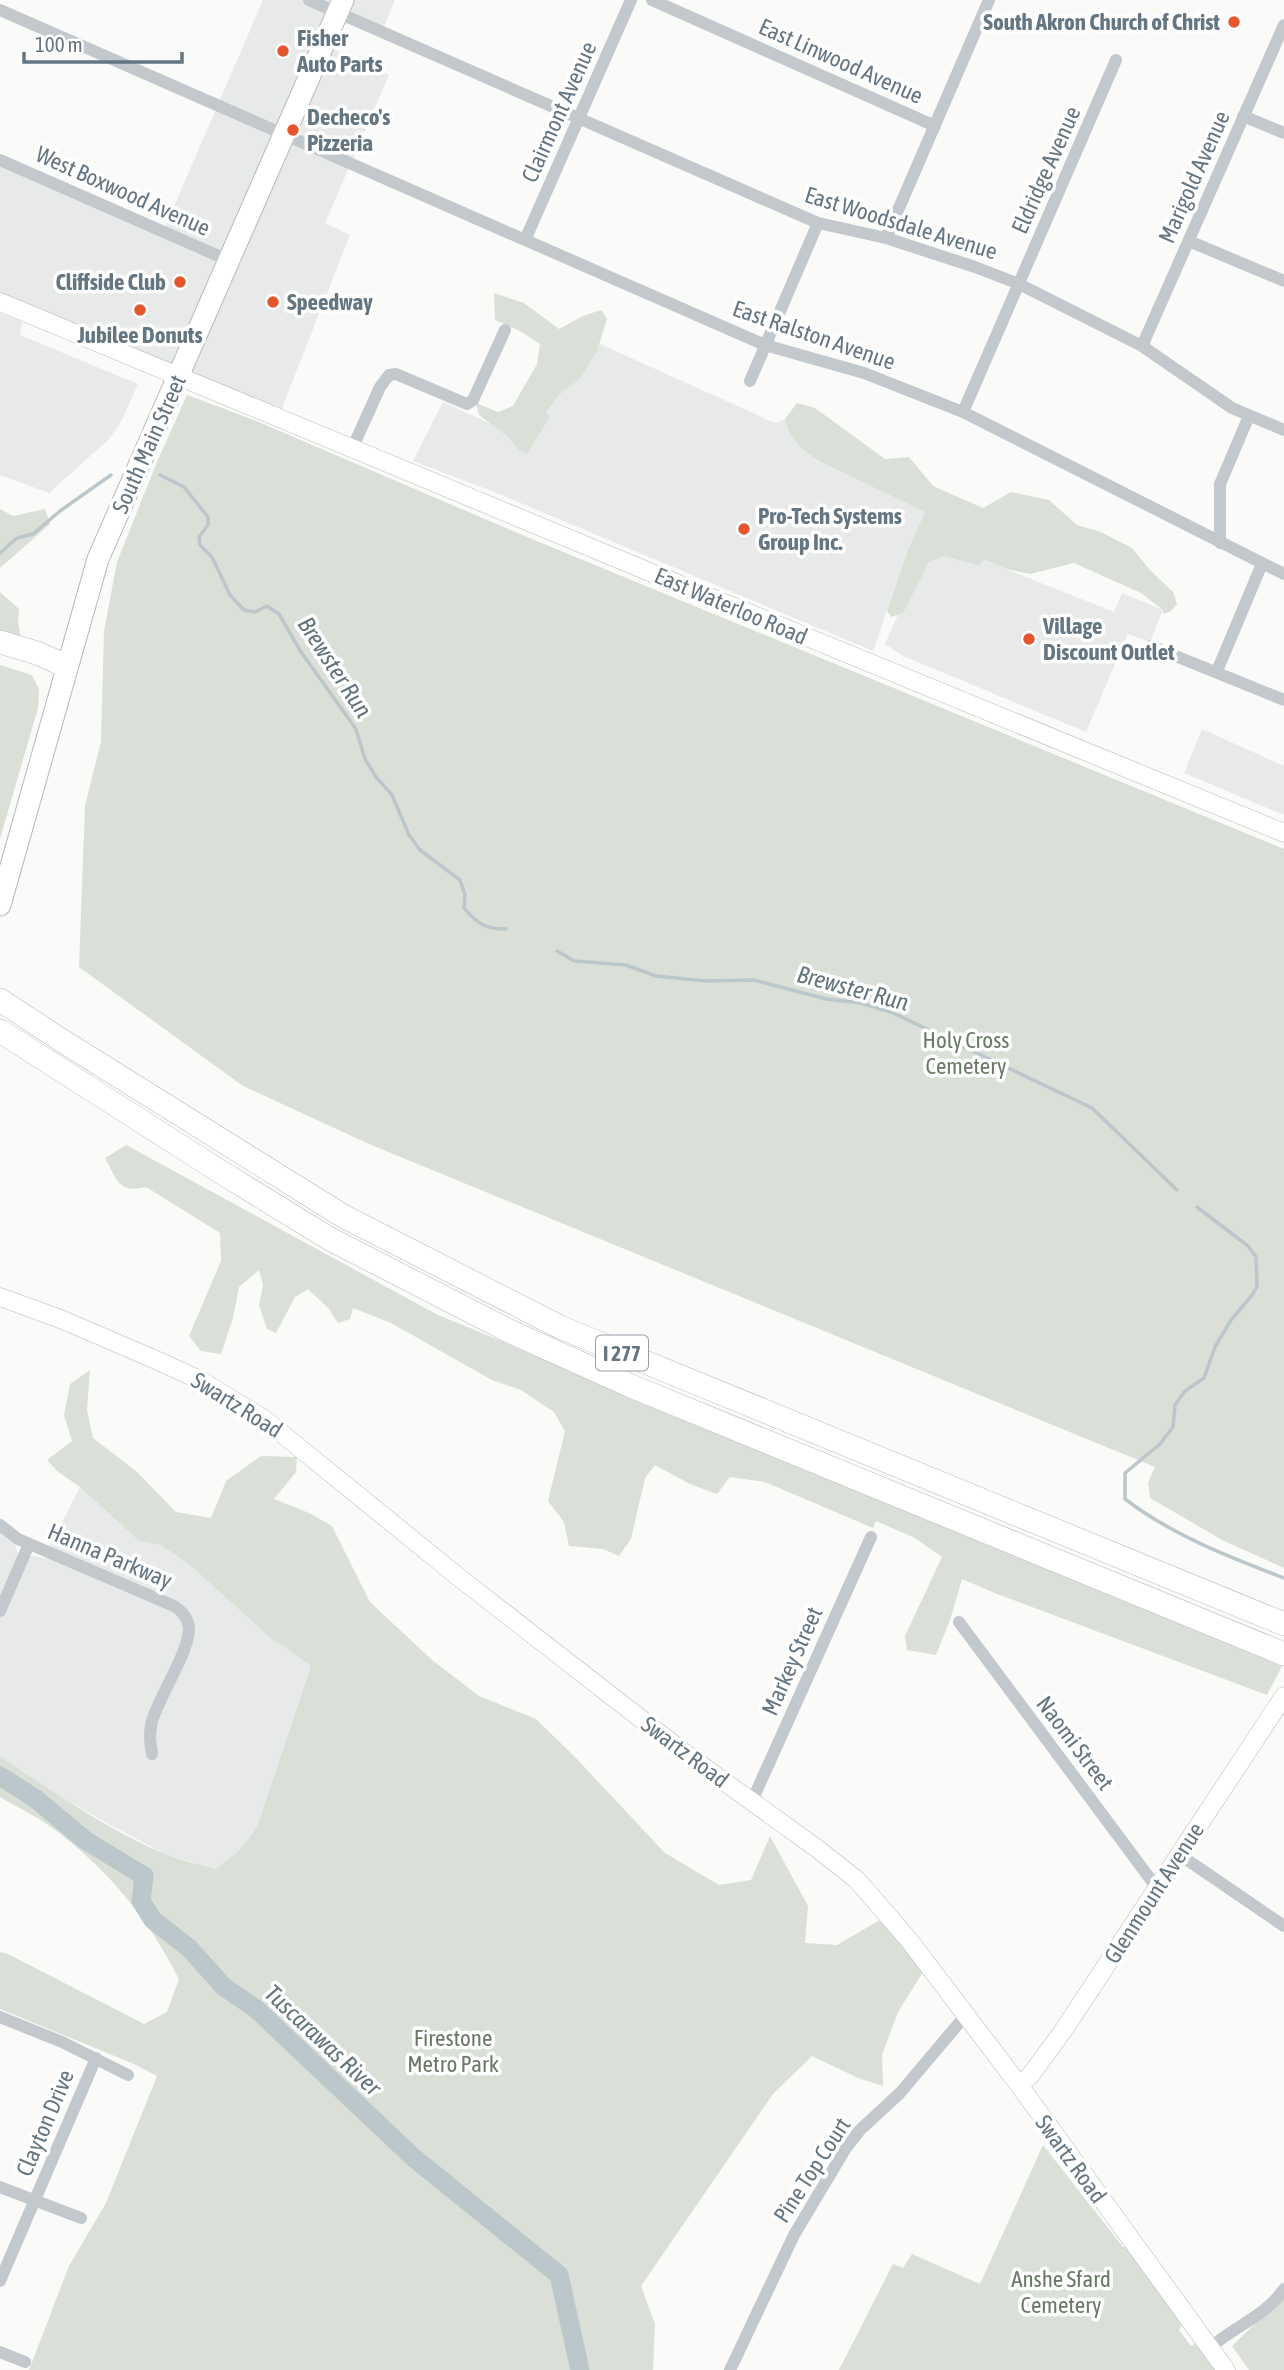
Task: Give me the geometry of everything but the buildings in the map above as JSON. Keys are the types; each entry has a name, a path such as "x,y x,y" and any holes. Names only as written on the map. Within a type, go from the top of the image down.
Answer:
{"highway":[{"path":"0,642 37,653 66,666"},
{"path":"0,656 31,664 66,666"},
{"name":"I 277","path":"0,1000 343,1216 515,1305 588,1339 1284,1624"},
{"name":"I 277","path":"0,1031 330,1239 509,1331 621,1382 1283,1653"}],"main road":[{"name":"South Main Street","path":"0,905 98,559 341,6"}],"street":[{"name":"East Woodsdale Avenue","path":"309,0 341,6 579,118 818,223 886,238 1019,284 1142,346 1233,408 1284,430"},
{"name":"Clairmont Avenue","path":"525,240 631,0"},
{"name":"East Linwood Avenue","path":"652,0 936,126"},
{"path":"886,238 989,0"},
{"name":"East Ralston Avenue","path":"0,10 765,345 864,373 963,412 1284,574"},
{"name":"Marigold Avenue","path":"1142,346 1284,25"},
{"name":"Eldridge Avenue","path":"963,412 1116,60"},
{"path":"1244,116 1284,133"},
{"name":"West Boxwood Avenue","path":"0,160 230,261"},
{"path":"750,381 818,223"},
{"path":"1189,241 1284,281"},
{"name":"East Waterloo Road","path":"0,302 1284,833"},
{"path":"352,449 386,377 396,374 467,404 473,400 505,330"},
{"path":"1220,543 1220,484 1249,416"},
{"path":"1217,671 1262,565"},
{"path":"1151,646 1284,700"},
{"name":"Swartz Road","path":"0,1297 63,1320 156,1360 202,1381 247,1407 293,1441 461,1579 671,1742 839,1866 865,1889 909,1940 1019,2085 1037,2114 1226,2370"},
{"name":"Hanna Parkway","path":"0,1525 29,1544 174,1606 185,1616 189,1624 187,1640 153,1719 149,1735 152,1754"},
{"name":"Markey Street","path":"752,1801 871,1537"},
{"path":"0,1611 29,1544"},
{"name":"Naomi Street","path":"959,1622 1157,1888"},
{"name":"Glenmount Avenue","path":"1019,2085 1030,2076 1046,2055 1284,1696"},
{"path":"1180,1855 1282,1920"},
{"name":"Pine Top Court","path":"730,2370 794,2235 846,2148 859,2130 900,2093 965,2016"},
{"path":"0,2017 96,2058 128,2075"},
{"name":"Clayton Drive","path":"0,2281 96,2058"},
{"path":"0,2187 81,2218"},
{"path":"1210,2348 1261,2314 1284,2289"},
{"path":"0,2352 25,2362"}],"shaded area":[{"path":"263,0 395,0 382,32 338,13 325,45 389,75 325,223 350,235 278,418 0,302 0,160 163,232"},
{"path":"0,313 22,322 20,335 138,384 121,422 108,440 49,493 0,475"},
{"path":"600,344 775,423 785,419 789,432 800,448 821,462 925,512 907,552 873,651 499,494 413,461 443,402 509,432 527,454 550,417 546,414 559,395 580,379"},
{"path":"928,546 983,560 1114,612 1122,593 1163,610 1150,642 1128,634 1086,732 903,656 885,644"},
{"path":"1202,729 1284,766 1284,815 1184,773"},
{"path":"80,1487 139,1541 161,1545 191,1566 268,1636 311,1666 257,1827 240,1850 215,1869 167,1855 66,1800 0,1756 0,1531 15,1544 18,1554 44,1558"}],"green space":[{"path":"494,293 524,303 559,329 601,310 607,319 597,351 580,379 559,395 546,413 550,417 527,454 479,415 476,403 498,412 513,406 537,364 540,344 495,320"},
{"name":"Holy Cross Cemetery","path":"187,395 254,420 515,532 1284,849 1284,1568 1224,1541 1150,1498 1148,1483 1155,1467 369,1144 243,1086 79,967 85,806 101,742 104,631 117,562"},
{"path":"797,403 815,408 885,459 909,457 933,486 983,508 1011,492 1049,500 1077,525 1101,532 1132,548 1173,592 1177,604 1171,611 1163,614 1163,610 1141,593 1074,563 1030,574 1006,569 984,560 979,565 943,556 929,562 903,613 891,617 887,611 907,552 925,512 821,462 800,448 789,432 785,419"},
{"path":"0,509 13,516 45,509 50,524 0,568"},
{"path":"0,592 19,609 21,638 0,636"},
{"path":"0,665 32,675 39,689 38,708 0,839"},
{"path":"126,1145 436,1314 1282,1666 1267,1695 962,1579 936,1655 907,1650 905,1636 942,1557 915,1538 876,1521 873,1528 765,1482 730,1477 717,1494 690,1484 655,1465 645,1478 631,1539 619,1556 603,1549 569,1546 564,1522 548,1501 565,1431 554,1412 521,1390 492,1380 391,1323 353,1308 350,1319 338,1323 329,1309 308,1289 295,1297 276,1333 267,1329 259,1305 263,1285 259,1270 239,1287 233,1318 221,1354 201,1351 189,1336 221,1261 220,1233 146,1187 129,1188 120,1183 105,1158"},
{"name":"Firestone Metro Park","path":"90,1370 87,1410 93,1438 136,1471 176,1512 211,1518 226,1481 261,1456 297,1457 296,1472 274,1499 332,1526 370,1602 432,1660 479,1696 536,1719 665,1853 719,1885 751,1880 770,1836 808,1906 805,1943 837,1945 880,1920 923,1972 898,2012 882,2055 883,2086 858,2078 812,2056 773,2094 641,2286 655,2324 653,2370 29,2370 69,2266 106,2203 157,2076 0,2009 0,1952 144,2024 167,2012 179,1979 154,1935 108,1877 51,1827 0,1797 0,1756 81,1810 124,1834 168,1855 215,1869 240,1850 257,1827 311,1666 268,1636 191,1566 161,1545 139,1541 47,1460 72,1441 64,1415 70,1384"},
{"name":"Anshe Sfard Cemetery","path":"1043,2145 1123,2247 1129,2247 1183,2323 1179,2330 1191,2346 1196,2343 1217,2370 839,2370 893,2264 903,2268 912,2254 980,2284"},
{"path":"1284,2296 1284,2370 1249,2370 1232,2346"}],"waterway":[{"name":"Brewster Run","path":"0,553 17,538 33,534 111,475"},
{"name":"Brewster Run","path":"160,475 184,487 208,517 208,525 199,537 200,545 212,557 230,595 244,610 255,612 267,606 279,614 301,652 356,729 365,759 392,795 409,835 420,850 460,880 465,895 464,908 482,925 506,929"},
{"name":"Brewster Run","path":"557,951 574,961 626,965 656,976 706,981 754,980 826,999 861,1003 891,1012 1092,1108 1177,1190"},
{"name":"Brewster Run","path":"1197,1207 1248,1246 1256,1257 1257,1286 1231,1320 1215,1347 1204,1378 1185,1391 1175,1405 1173,1427 1160,1444 1125,1473 1125,1499 1181,1534 1284,1578"},
{"name":"Tuscarawas River","path":"0,1776 36,1799 85,1840 144,1876 141,1901 153,1920 189,1948 224,1987 255,2008 414,2158 559,2275 580,2370"}],"place":[{"name":"South Akron Church of Christ","path":"1234,22"},
{"name":"Fisher Auto Parts","path":"283,51"},
{"name":"Decheco's Pizzeria","path":"293,130"},
{"name":"Cliffside Club","path":"180,282"},
{"name":"Speedway","path":"273,302"},
{"name":"Jubilee Donuts","path":"140,310"},
{"name":"Pro-Tech Systems Group Inc.","path":"744,529"},
{"name":"Village Discount Outlet","path":"1029,639"}]}
